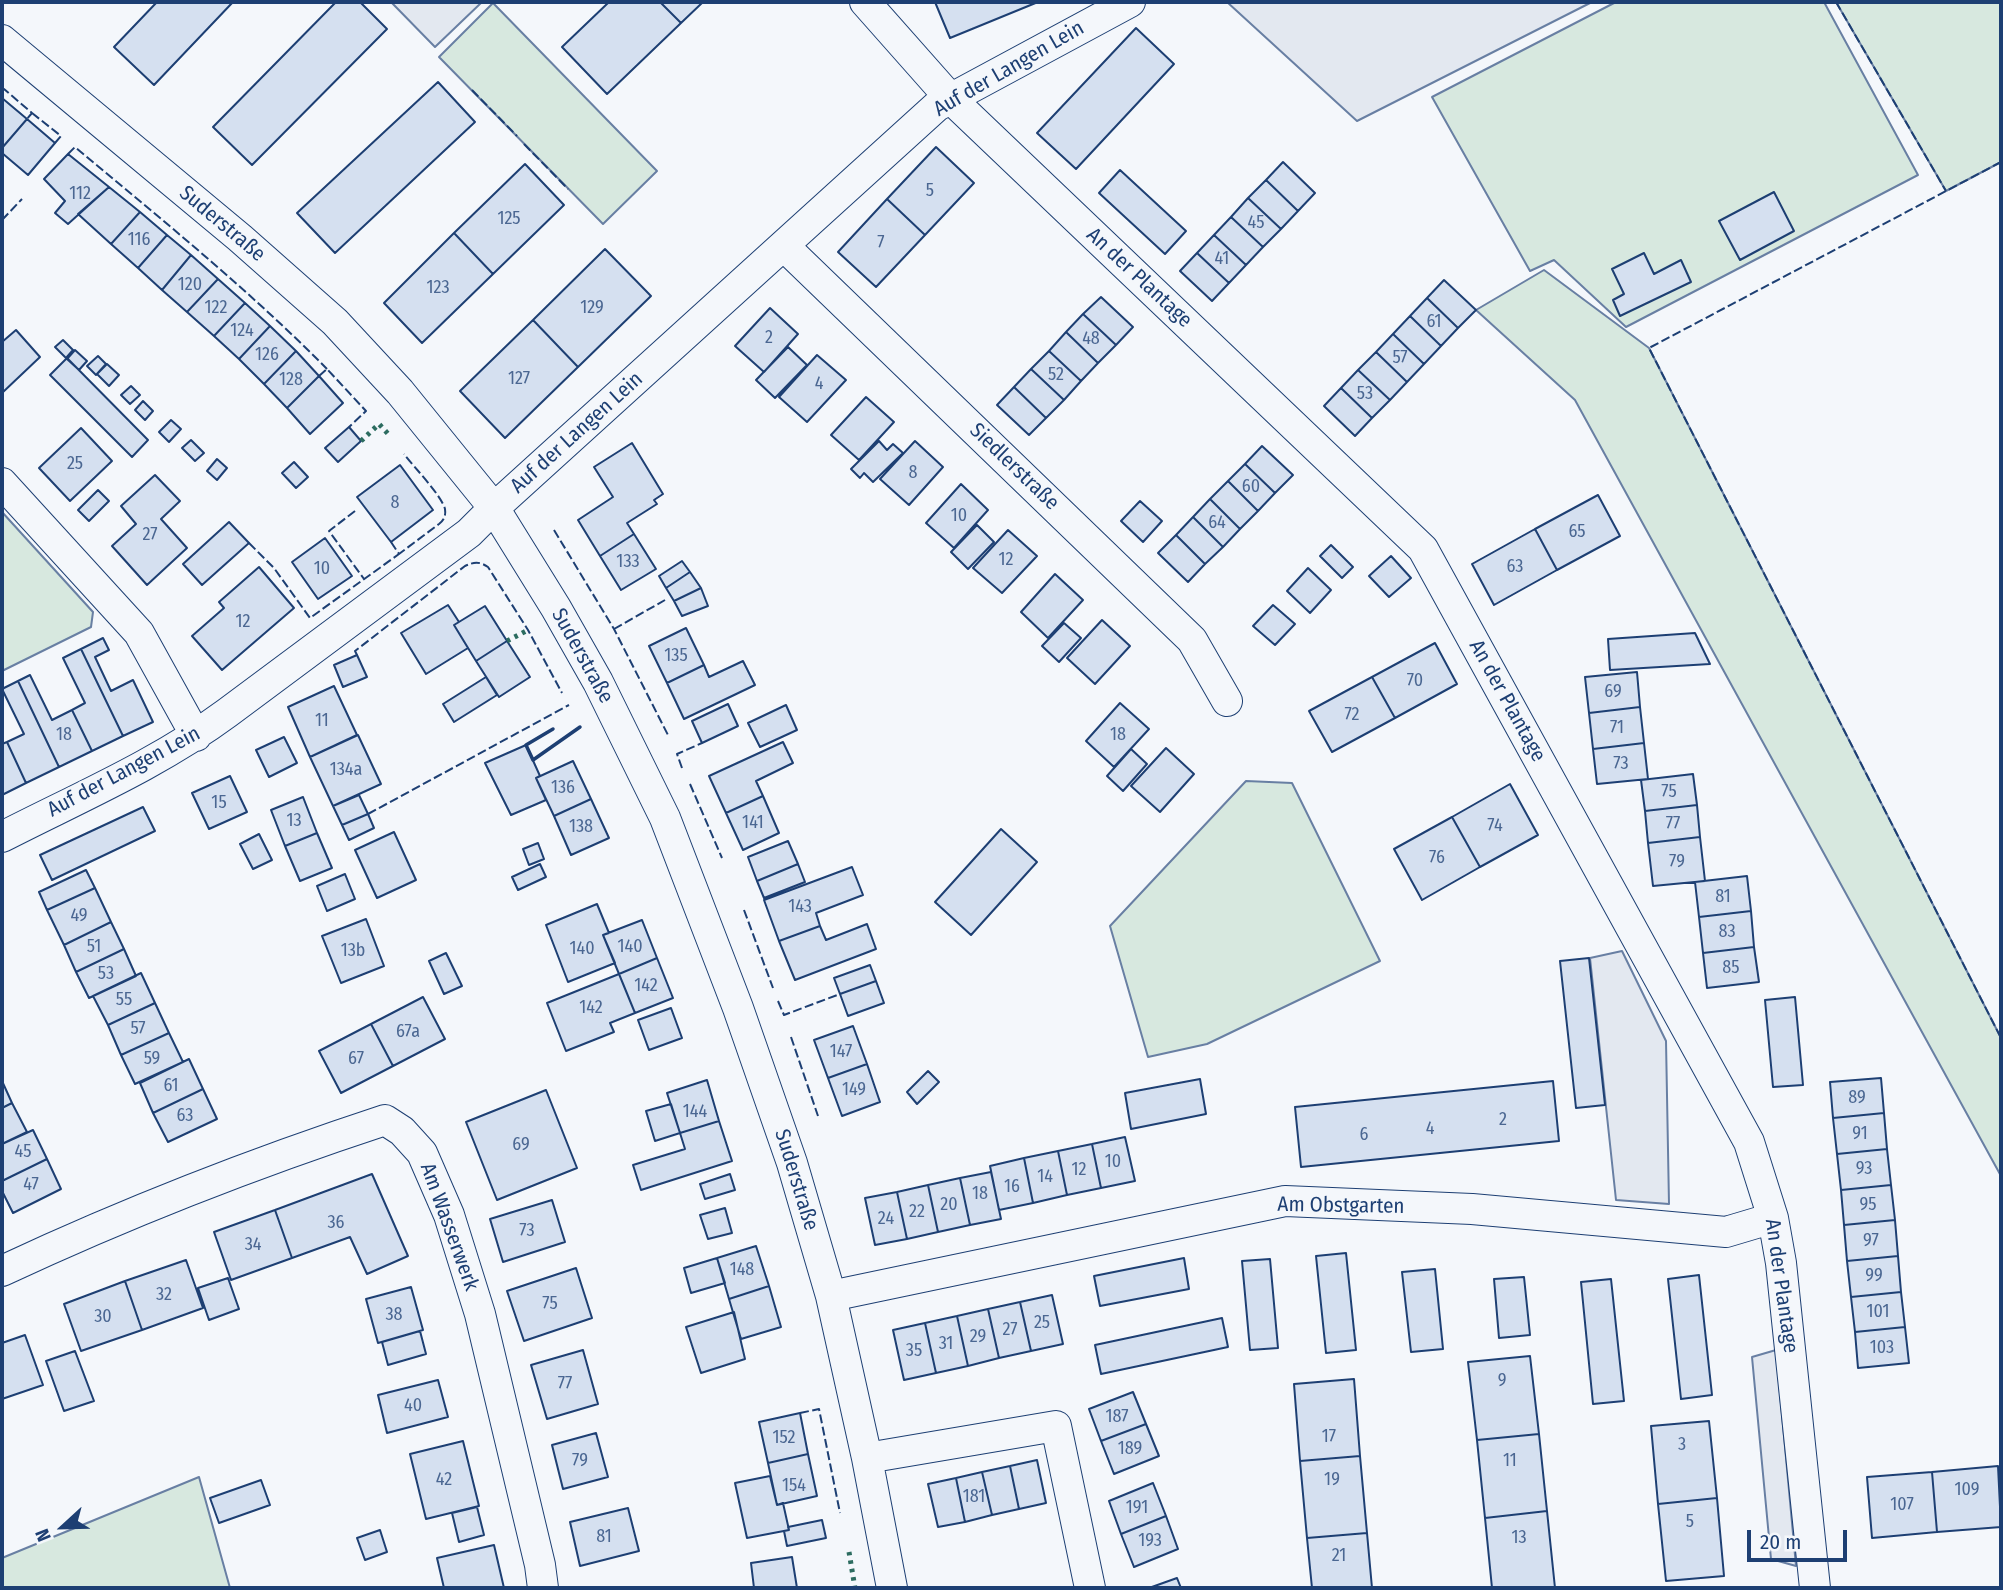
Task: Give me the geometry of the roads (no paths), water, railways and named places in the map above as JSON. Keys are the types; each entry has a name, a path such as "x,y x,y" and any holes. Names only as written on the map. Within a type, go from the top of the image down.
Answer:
{"street":[{"name":"An der Plantage","path":"865,2 950,98 1423,549 1749,1142 1773,1218 1783,1276 1815,1588"},
{"name":"Auf der Langen Lein","path":"2,837 196,736 469,533 937,107 1130,2"},
{"name":"Suderstraße","path":"2,40 240,238 335,322 400,392 494,508 598,682 665,818 751,1044 792,1163 831,1296 867,1458 892,1588"},
{"name":"Siedlerstraße","path":"784,246 1192,640 1227,701"},
{"path":"2,483 139,633 196,736"},
{"name":"Am Wasserwerk","path":"2,1271 159,1201 385,1120 402,1131 422,1153 449,1215 480,1314 540,1564 543,1588"},
{"name":"Am Obstgarten","path":"831,1296 1286,1201 1472,1209 1726,1232 1773,1218"},
{"path":"867,1458 1056,1426 1090,1588"}]}
